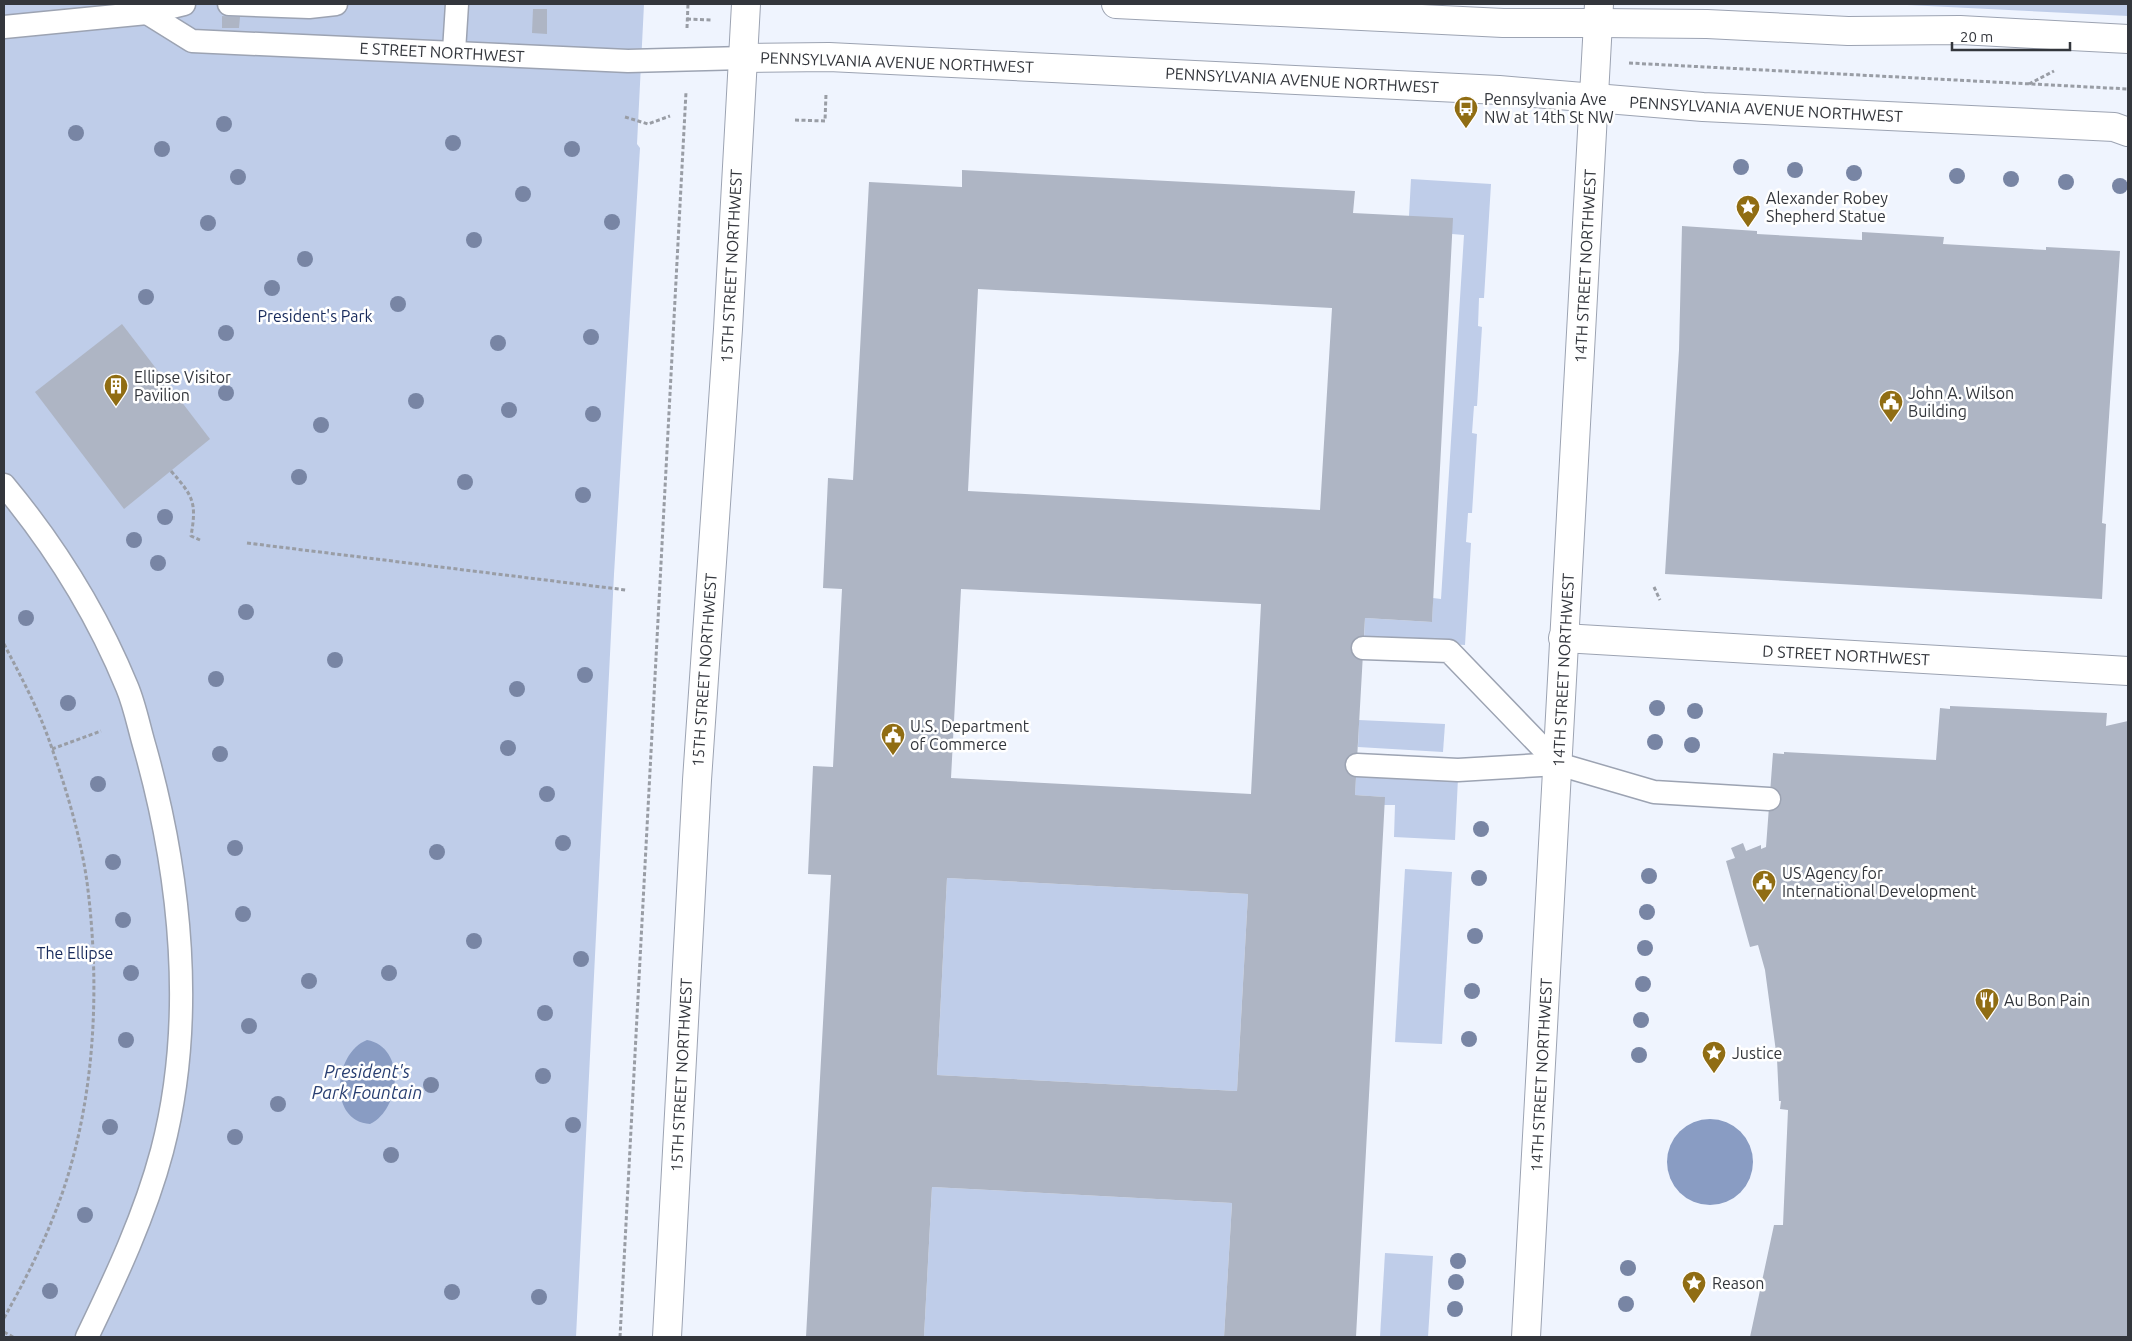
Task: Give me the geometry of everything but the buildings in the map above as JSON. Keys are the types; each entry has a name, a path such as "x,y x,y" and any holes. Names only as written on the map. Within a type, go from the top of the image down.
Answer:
{"main road":[{"name":"15TH STREET NORTHWEST","path":"667,1337 696,780 728,339 746,4"},
{"path":"1116,4 1503,24 1599,13 1707,24 1848,31 1960,30 2128,39"},
{"name":"14TH STREET NORTHWEST","path":"1526,1337 1558,764 1563,638 1599,13"},
{"name":"PENNSYLVANIA AVENUE NORTHWEST","path":"744,58 829,57 1499,90 1723,108 2114,127 2128,132"},
{"name":"D STREET NORTHWEST","path":"1563,638 2128,671"}],"lane":[{"path":"15,18 147,13 184,4"},
{"path":"229,4 308,7 336,4"},
{"path":"454,52 457,4"},
{"name":"E STREET NORTHWEST","path":"147,13 192,41 628,61 744,58"},
{"path":"4,484 72,580 110,649 128,690 156,788 173,883 178,939 180,1021 174,1090 162,1150 140,1215 87,1337"},
{"path":"1363,648 1450,651 1558,764"},
{"path":"1357,765 1458,770 1558,764 1654,792 1768,799"}],"path":[{"path":"2028,84 2128,89"},
{"path":"795,120 825,121 826,94"},
{"path":"625,117 648,124 670,116"},
{"path":"620,1337 683,143"},
{"path":"171,471 191,494 194,516 191,536 200,540"},
{"path":"247,543 626,590"},
{"path":"1654,587 1660,600"},
{"path":"4,644 31,697 52,749 78,837 86,880 94,968 91,1042 84,1101 63,1190 36,1255 4,1318"},
{"path":"52,749 100,731"},
{"path":"4,1332 13,1337"}],"green space":[{"name":"President's Park","path":"4,4 644,4 637,144 640,148 614,574 576,1337 4,1337"},
{"path":"1887,4 2128,4 2128,16"},
{"path":"1411,179 1491,184 1484,298 1479,298 1478,326 1482,327 1477,406 1474,406 1472,433 1477,434 1472,513 1468,513 1466,542 1471,543 1465,645 1364,639 1365,618 1432,622 1433,598 1441,599 1464,235 1452,234 1409,216"},
{"path":"1359,720 1445,724 1443,752 1358,747"},
{"path":"1356,773 1458,778 1455,840 1394,837 1395,805 1384,805 1384,797 1355,795"},
{"path":"1405,869 1452,872 1442,1044 1395,1042"},
{"path":"947,878 1248,894 1237,1091 937,1075"},
{"path":"932,1187 1232,1203 1224,1337 924,1337"},
{"path":"1385,1253 1433,1256 1428,1337 1380,1337"}],"water":[{"name":"President's Park Fountain","path":"367,1040 380,1045 388,1054 393,1066 395,1079 393,1093 388,1106 370,1124 356,1120 347,1112 342,1100 340,1086 347,1058 356,1047"},
{"path":"1710,1119 1734,1126 1746,1138 1753,1162 1746,1186 1734,1198 1710,1205 1686,1198 1674,1186 1667,1162 1674,1138 1686,1126"}],"place":[{"name":"Pennsylvania Ave NW at 14th St NW","path":"1466,129"},
{"name":"Alexander Robey Shepherd Statue","path":"1748,228"},
{"name":"Ellipse Visitor Pavilion","path":"116,407"},
{"name":"John A. Wilson Building","path":"1891,423"},
{"name":"U.S. Department of Commerce","path":"893,756"},
{"name":"US Agency for International Development","path":"1764,903"},
{"name":"Au Bon Pain","path":"1987,1021"},
{"name":"Justice","path":"1714,1074"},
{"name":"Reason","path":"1694,1304"}],"park label":[{"name":"The Ellipse","path":"75,953"}]}
